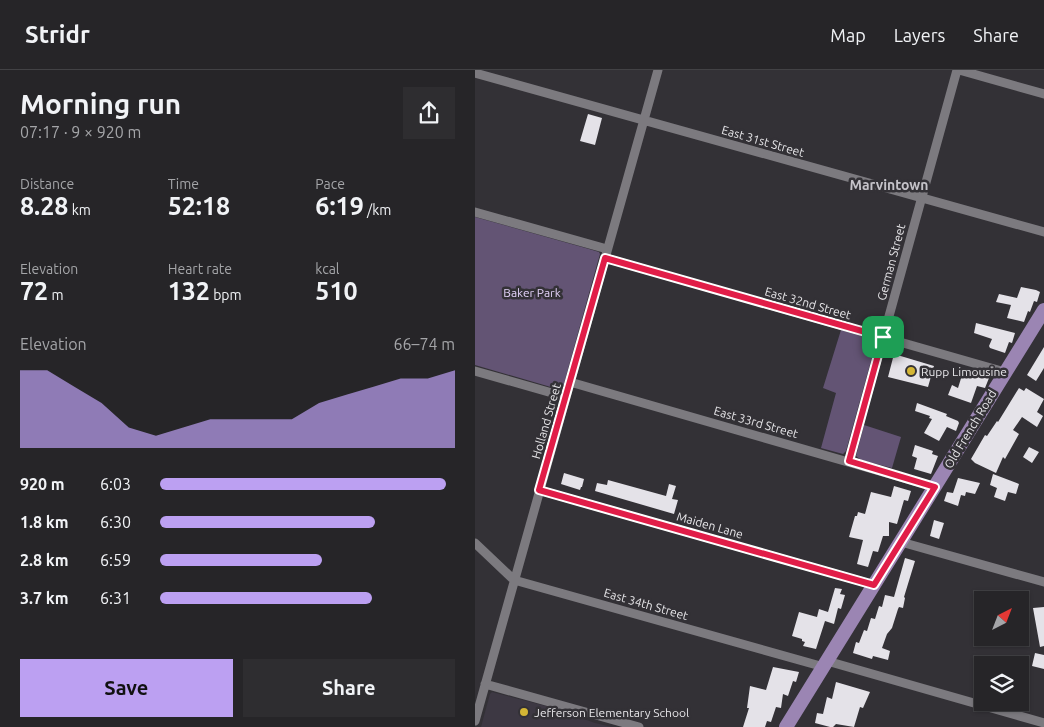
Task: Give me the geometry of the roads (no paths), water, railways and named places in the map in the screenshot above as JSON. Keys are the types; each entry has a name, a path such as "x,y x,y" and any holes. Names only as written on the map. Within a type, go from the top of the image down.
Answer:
{"main road":[{"name":"Old French Road","path":"786,727 1044,310"}],"street":[{"name":"Holland Street","path":"475,721 657,70"},
{"path":"958,70 1044,94"},
{"name":"German Street","path":"849,461 958,70"},
{"name":"East 31st Street","path":"475,73 1044,232"},
{"name":"East 32nd Street","path":"475,212 883,337 1005,372"},
{"path":"475,371 566,397"},
{"name":"East 33rd Street","path":"570,382 935,487"},
{"name":"Maiden Lane","path":"539,490 874,585"},
{"path":"901,542 1044,582"},
{"name":"East 34th Street","path":"475,543 514,580 1044,723"},
{"path":"475,684 484,688 639,727"}],"place":[{"name":"Rupp Limousine","path":"911,371"},
{"name":"Jefferson Elementary School","path":"524,712"}],"district":[{"name":"Marvintown","path":"889,185"}],"park label":[{"name":"Baker Park","path":"532,292"}]}
